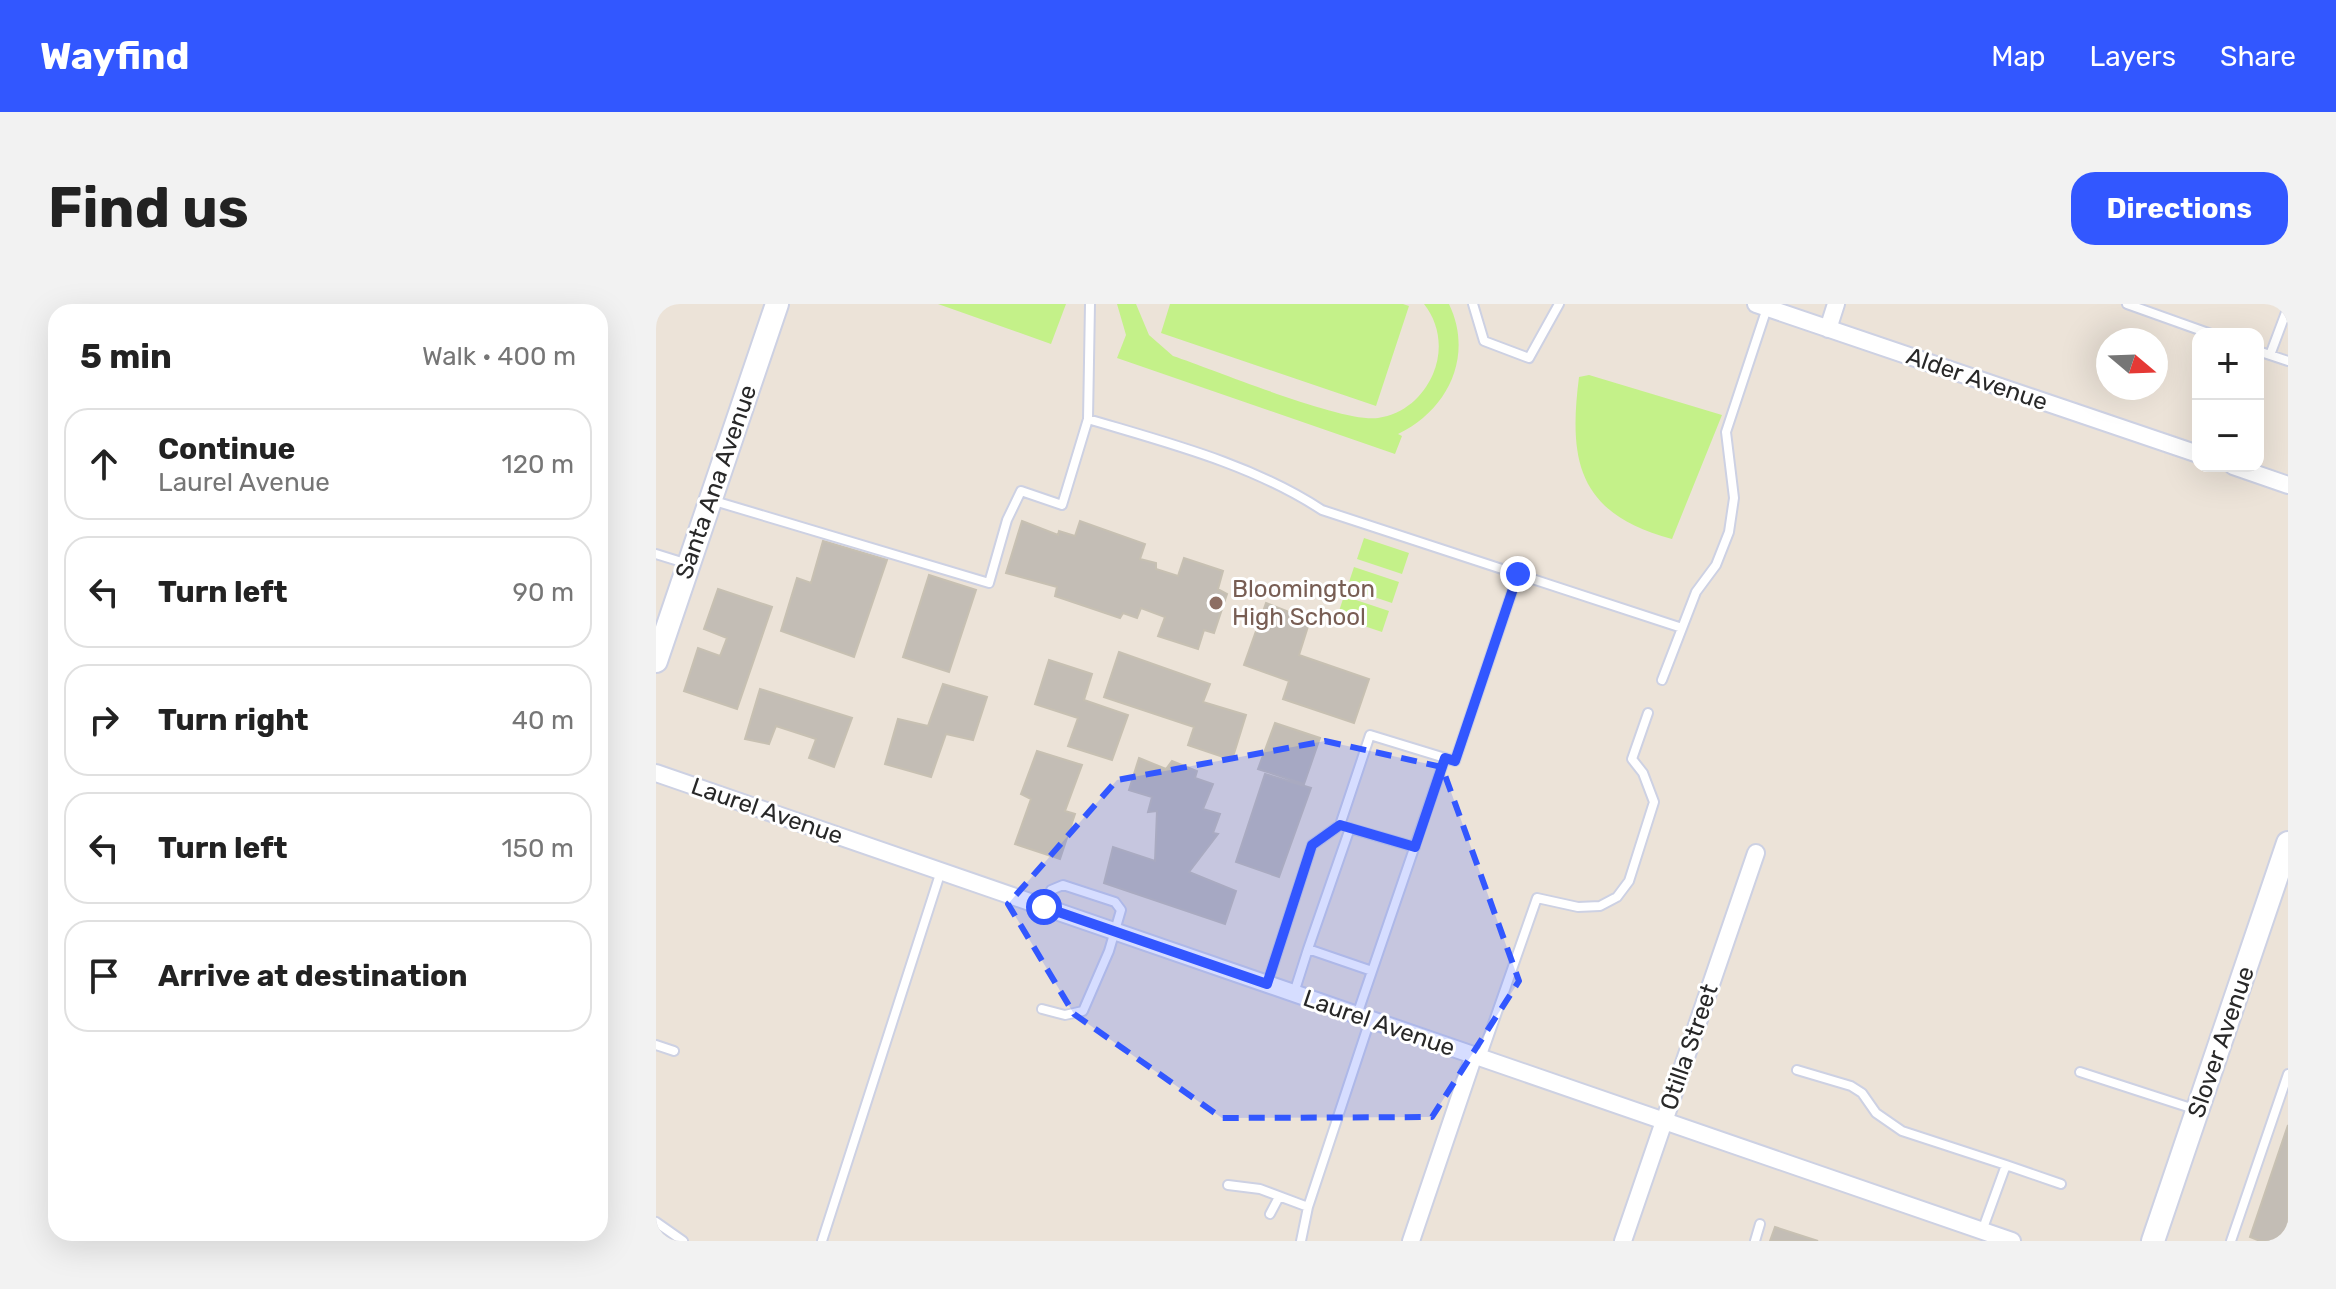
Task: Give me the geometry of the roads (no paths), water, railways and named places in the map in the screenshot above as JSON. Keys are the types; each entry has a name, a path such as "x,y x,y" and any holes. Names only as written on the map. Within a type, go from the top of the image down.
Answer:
{"main road":[{"name":"Santa Ana Avenue","path":"656,661 777,304"},
{"name":"Slover Avenue","path":"2153,1241 2288,843"}],"street":[{"path":"1828,329 1836,304"},
{"name":"Alder Avenue","path":"1762,306 2192,452"},
{"path":"2250,472 2288,485"},
{"name":"Laurel Avenue","path":"656,773 1664,1119 1986,1235 2012,1241"},
{"name":"Otilla Street","path":"1623,1241 1756,853"},
{"path":"1411,1241 1477,1056"}],"lane":[{"path":"710,500 989,583 1007,520 1021,491 1062,505 1088,419 1090,304"},
{"path":"1473,304 1484,341 1529,358 1559,304"},
{"path":"2127,304 2194,328"},
{"path":"2157,315 2160,304"},
{"path":"1662,680 1696,592 1716,565 1729,532 1734,498 1726,432 1762,306"},
{"path":"2270,355 2288,307"},
{"path":"2264,353 2288,361"},
{"path":"1088,419 1171,444 1283,485 1322,510 1682,628"},
{"path":"656,554 689,564"},
{"path":"1267,984 1312,845 1340,825 1370,735 1455,761 1518,574"},
{"path":"1477,1056 1537,898 1578,907 1600,906 1617,897 1629,881 1654,802 1643,773 1632,759 1648,713"},
{"path":"1301,1241 1308,1207 1364,1017 1372,971 1445,758"},
{"path":"1340,825 1415,847"},
{"path":"1294,993 1350,828"},
{"path":"822,1241 941,871"},
{"path":"1042,1009 1065,1015 1083,1011 1121,910 1115,902 1063,885 1051,890 1044,907"},
{"path":"1308,949 1372,971"},
{"path":"656,1045 674,1051"},
{"path":"1797,1070 1851,1086 1862,1093 1876,1113 1902,1131 2061,1184"},
{"path":"2080,1072 2197,1111"},
{"path":"2231,1241 2288,1074"},
{"path":"1986,1235 2006,1165"},
{"path":"1228,1185 1260,1189 1308,1207"},
{"path":"1270,1214 1279,1197"},
{"path":"656,1222 683,1241"},
{"path":"1755,1241 1760,1224"}],"place":[{"name":"Bloomington High School","path":"1216,603"}]}
